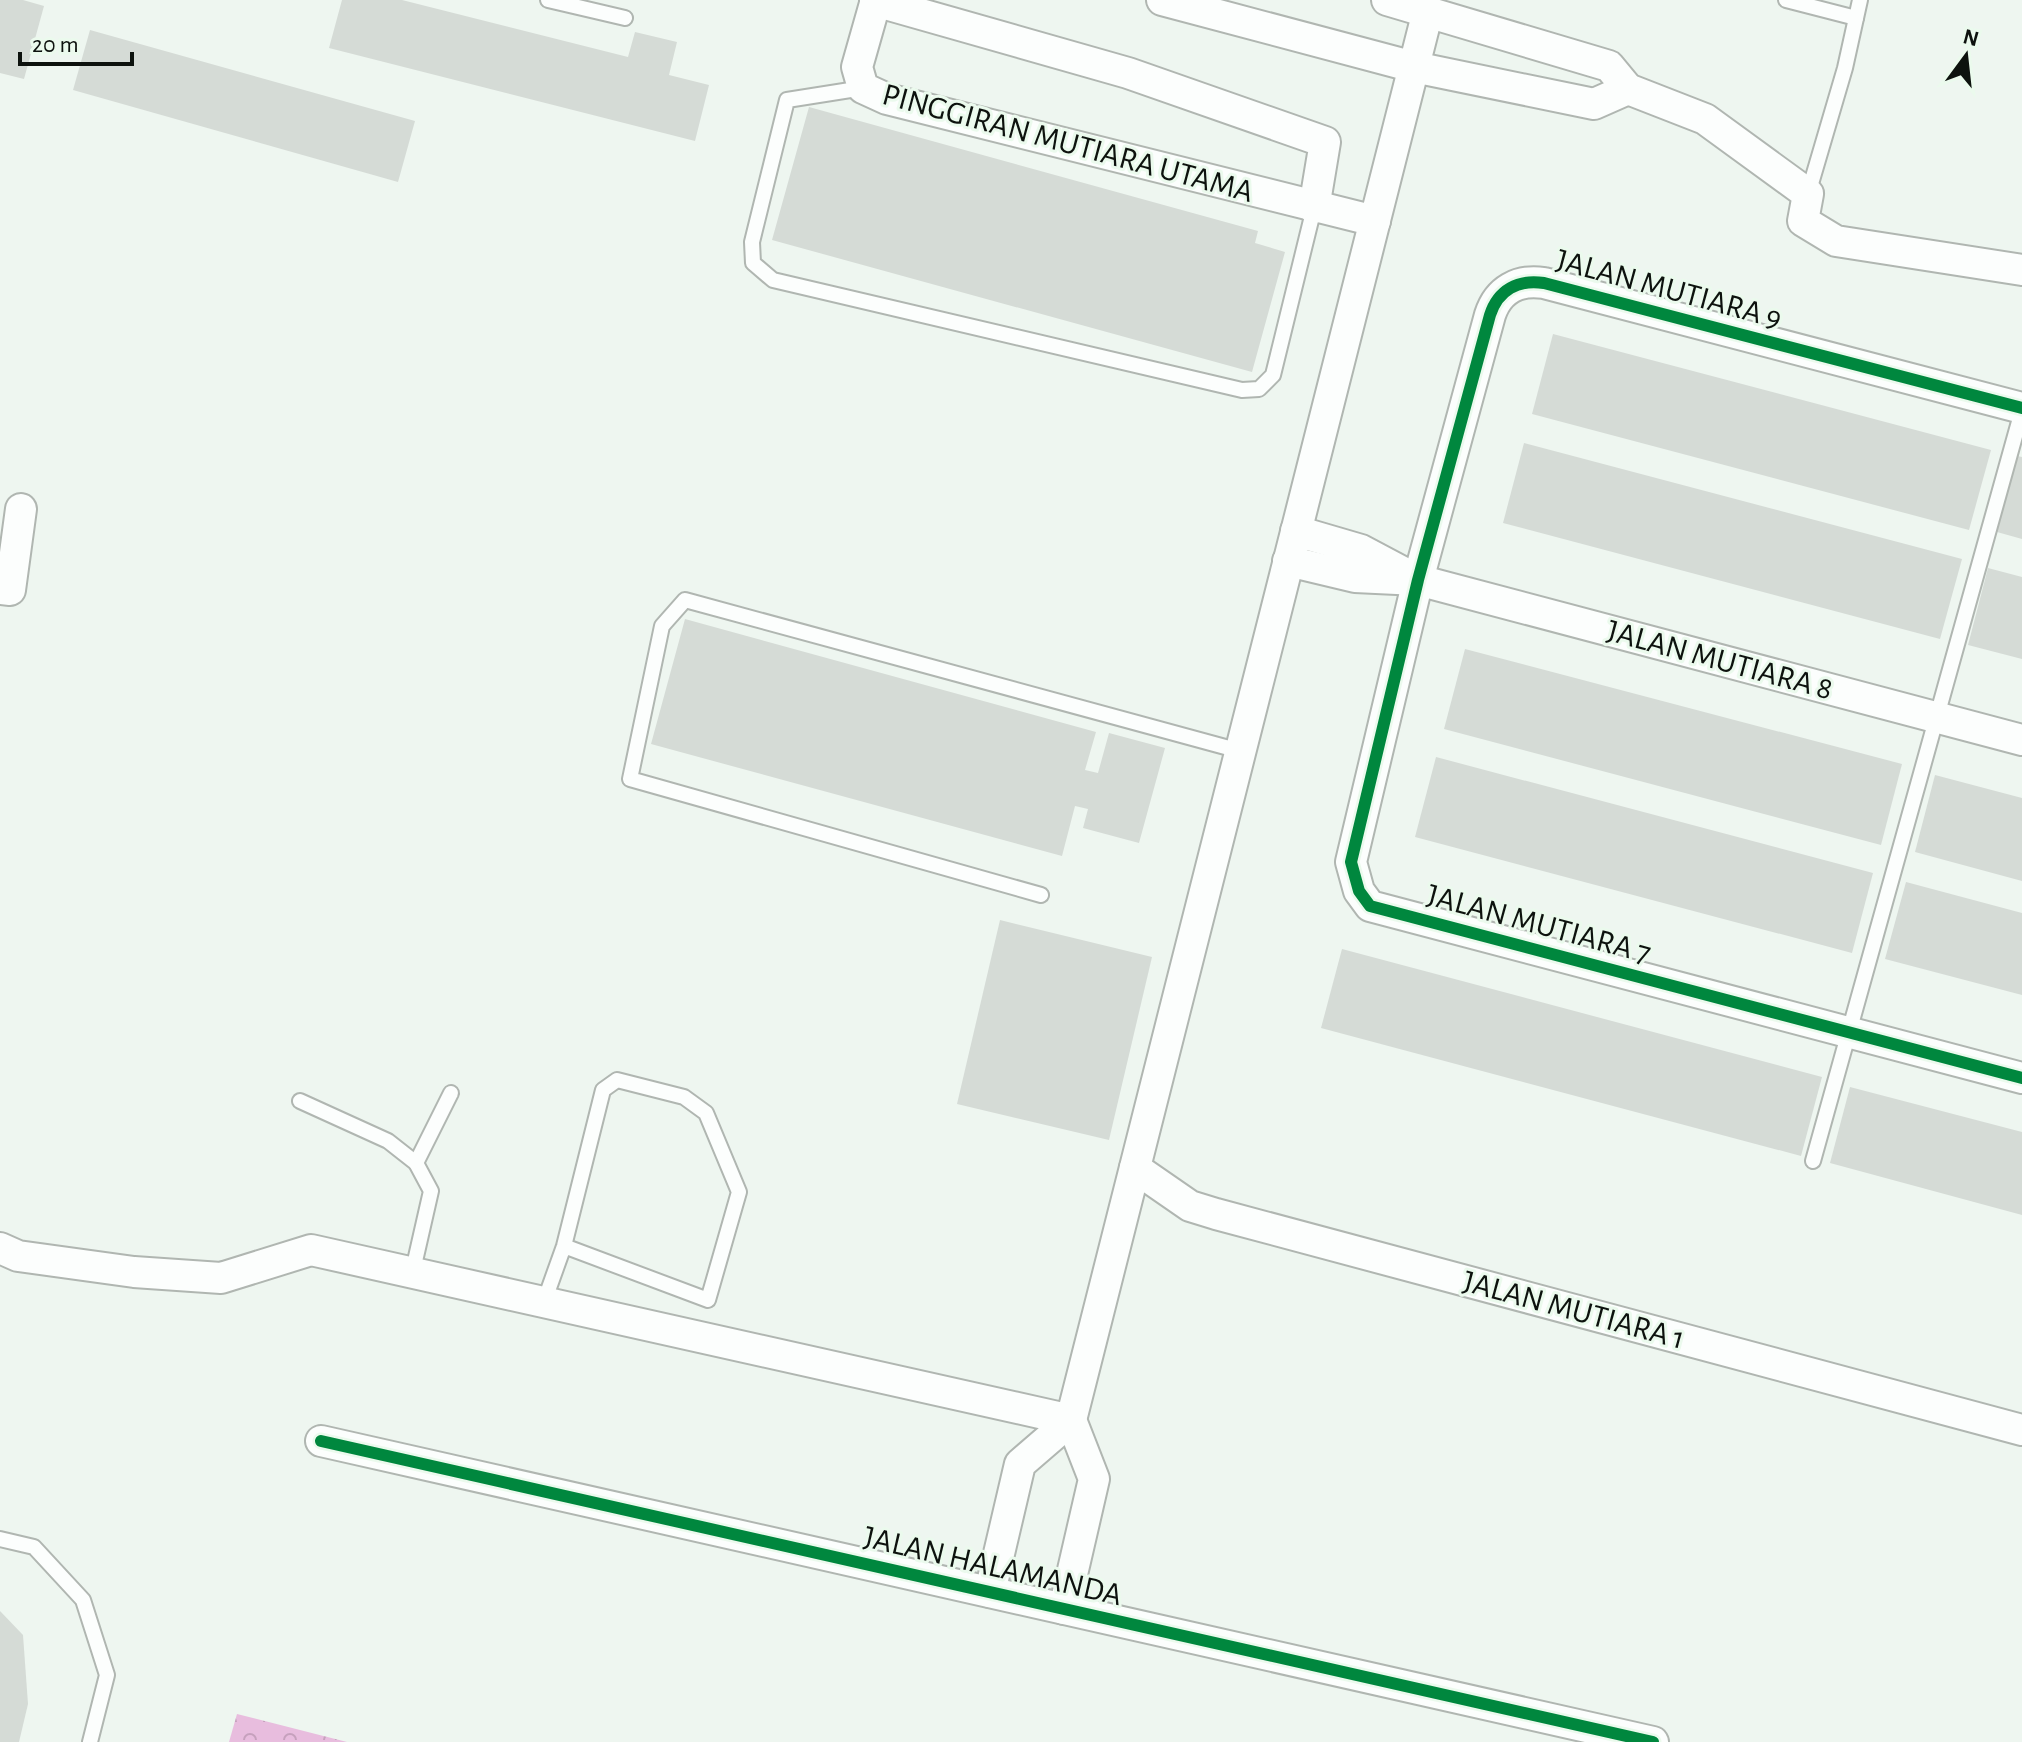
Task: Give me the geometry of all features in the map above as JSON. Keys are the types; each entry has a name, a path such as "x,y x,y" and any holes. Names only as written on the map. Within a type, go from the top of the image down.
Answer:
{"street":[{"path":"1162,0 1414,67 1594,104 1628,89"},
{"path":"1387,0 1609,66 1628,89 1705,119 1808,194 1803,221 1836,241 2022,270"},
{"name":"PINGGIRAN MUTIARA UTAMA","path":"1314,208 1325,142 1128,73 876,1 857,67 863,88 887,99 1314,208 1375,221"},
{"path":"990,1592 1020,1464 1071,1420 1428,11"},
{"name":"JALAN MUTIARA 9","path":"1418,580 1494,304 1510,287 1521,283 1544,283 2022,410"},
{"path":"0,589 10,590 21,509"},
{"name":"JALAN MUTIARA 8","path":"1296,531 1361,550 1418,580"},
{"name":"JALAN MUTIARA 8","path":"1288,561 1355,577 1418,580 2022,740"},
{"name":"JALAN MUTIARA 7","path":"1418,580 1352,849 1353,874 1370,906 2022,1078"},
{"name":"JALAN MUTIARA 1","path":"1135,1168 1190,1206 1216,1214 2022,1430"},
{"path":"0,1248 18,1256 119,1270 221,1278 311,1250 413,1270 1071,1420"},
{"path":"1064,1609 1094,1479 1071,1420"},
{"name":"JALAN HALAMANDA","path":"321,1441 1653,1742"}],"lane":[{"path":"548,0 625,18"},
{"path":"1786,0 1856,18"},
{"path":"1808,194 1860,0"},
{"path":"863,88 787,100 752,242 753,263 773,280 1242,390 1259,389 1273,375 1314,208"},
{"path":"1813,1161 2022,410"},
{"path":"1041,895 630,779 662,626 685,600 1240,751"},
{"path":"544,1302 564,1246 603,1090 617,1080 684,1097 706,1113 739,1192 708,1300 564,1246"},
{"path":"416,1163 451,1093"},
{"path":"300,1101 388,1141 416,1163 431,1191 413,1270"},
{"path":"0,1539 34,1547 83,1600 107,1675 90,1742"}],"green space":[{"path":"237,1714 347,1742 229,1742"}],"building":[{"path":"0,0 23,0 44,6 24,79 0,73"},
{"path":"342,0 402,0 628,57 635,32 677,42 669,75 709,85 695,141 329,48"},
{"path":"90,30 415,121 398,182 73,90"},
{"path":"809,107 1258,231 1255,243 1285,252 1252,372 772,240"},
{"path":"1553,334 1991,450 1969,530 1532,414"},
{"path":"1524,443 1962,559 1940,639 1503,523"},
{"path":"2017,456 2022,457 2022,539 1997,532"},
{"path":"1988,568 2022,577 2022,659 1968,645"},
{"path":"685,619 1096,732 1085,770 1098,773 1109,733 1165,748 1139,843 1083,828 1088,809 1075,806 1062,856 651,744"},
{"path":"1465,649 1902,764 1881,845 1444,729"},
{"path":"1436,757 1873,873 1852,953 1415,837"},
{"path":"1935,775 2022,798 2022,881 1915,852"},
{"path":"1906,882 2022,913 2022,995 1885,959"},
{"path":"1000,920 1152,957 1109,1140 957,1104"},
{"path":"1342,949 1822,1077 1801,1156 1321,1028"},
{"path":"1850,1087 2022,1132 2022,1215 1830,1163"},
{"path":"0,1611 23,1635 28,1704 19,1742 0,1742"}],"cycle path":[{"path":"2022,408 1544,283 1526,283 1510,288 1498,299 1490,315 1418,580 1351,862 1359,891 1370,906 2022,1078"},
{"path":"321,1441 1653,1742"}]}
